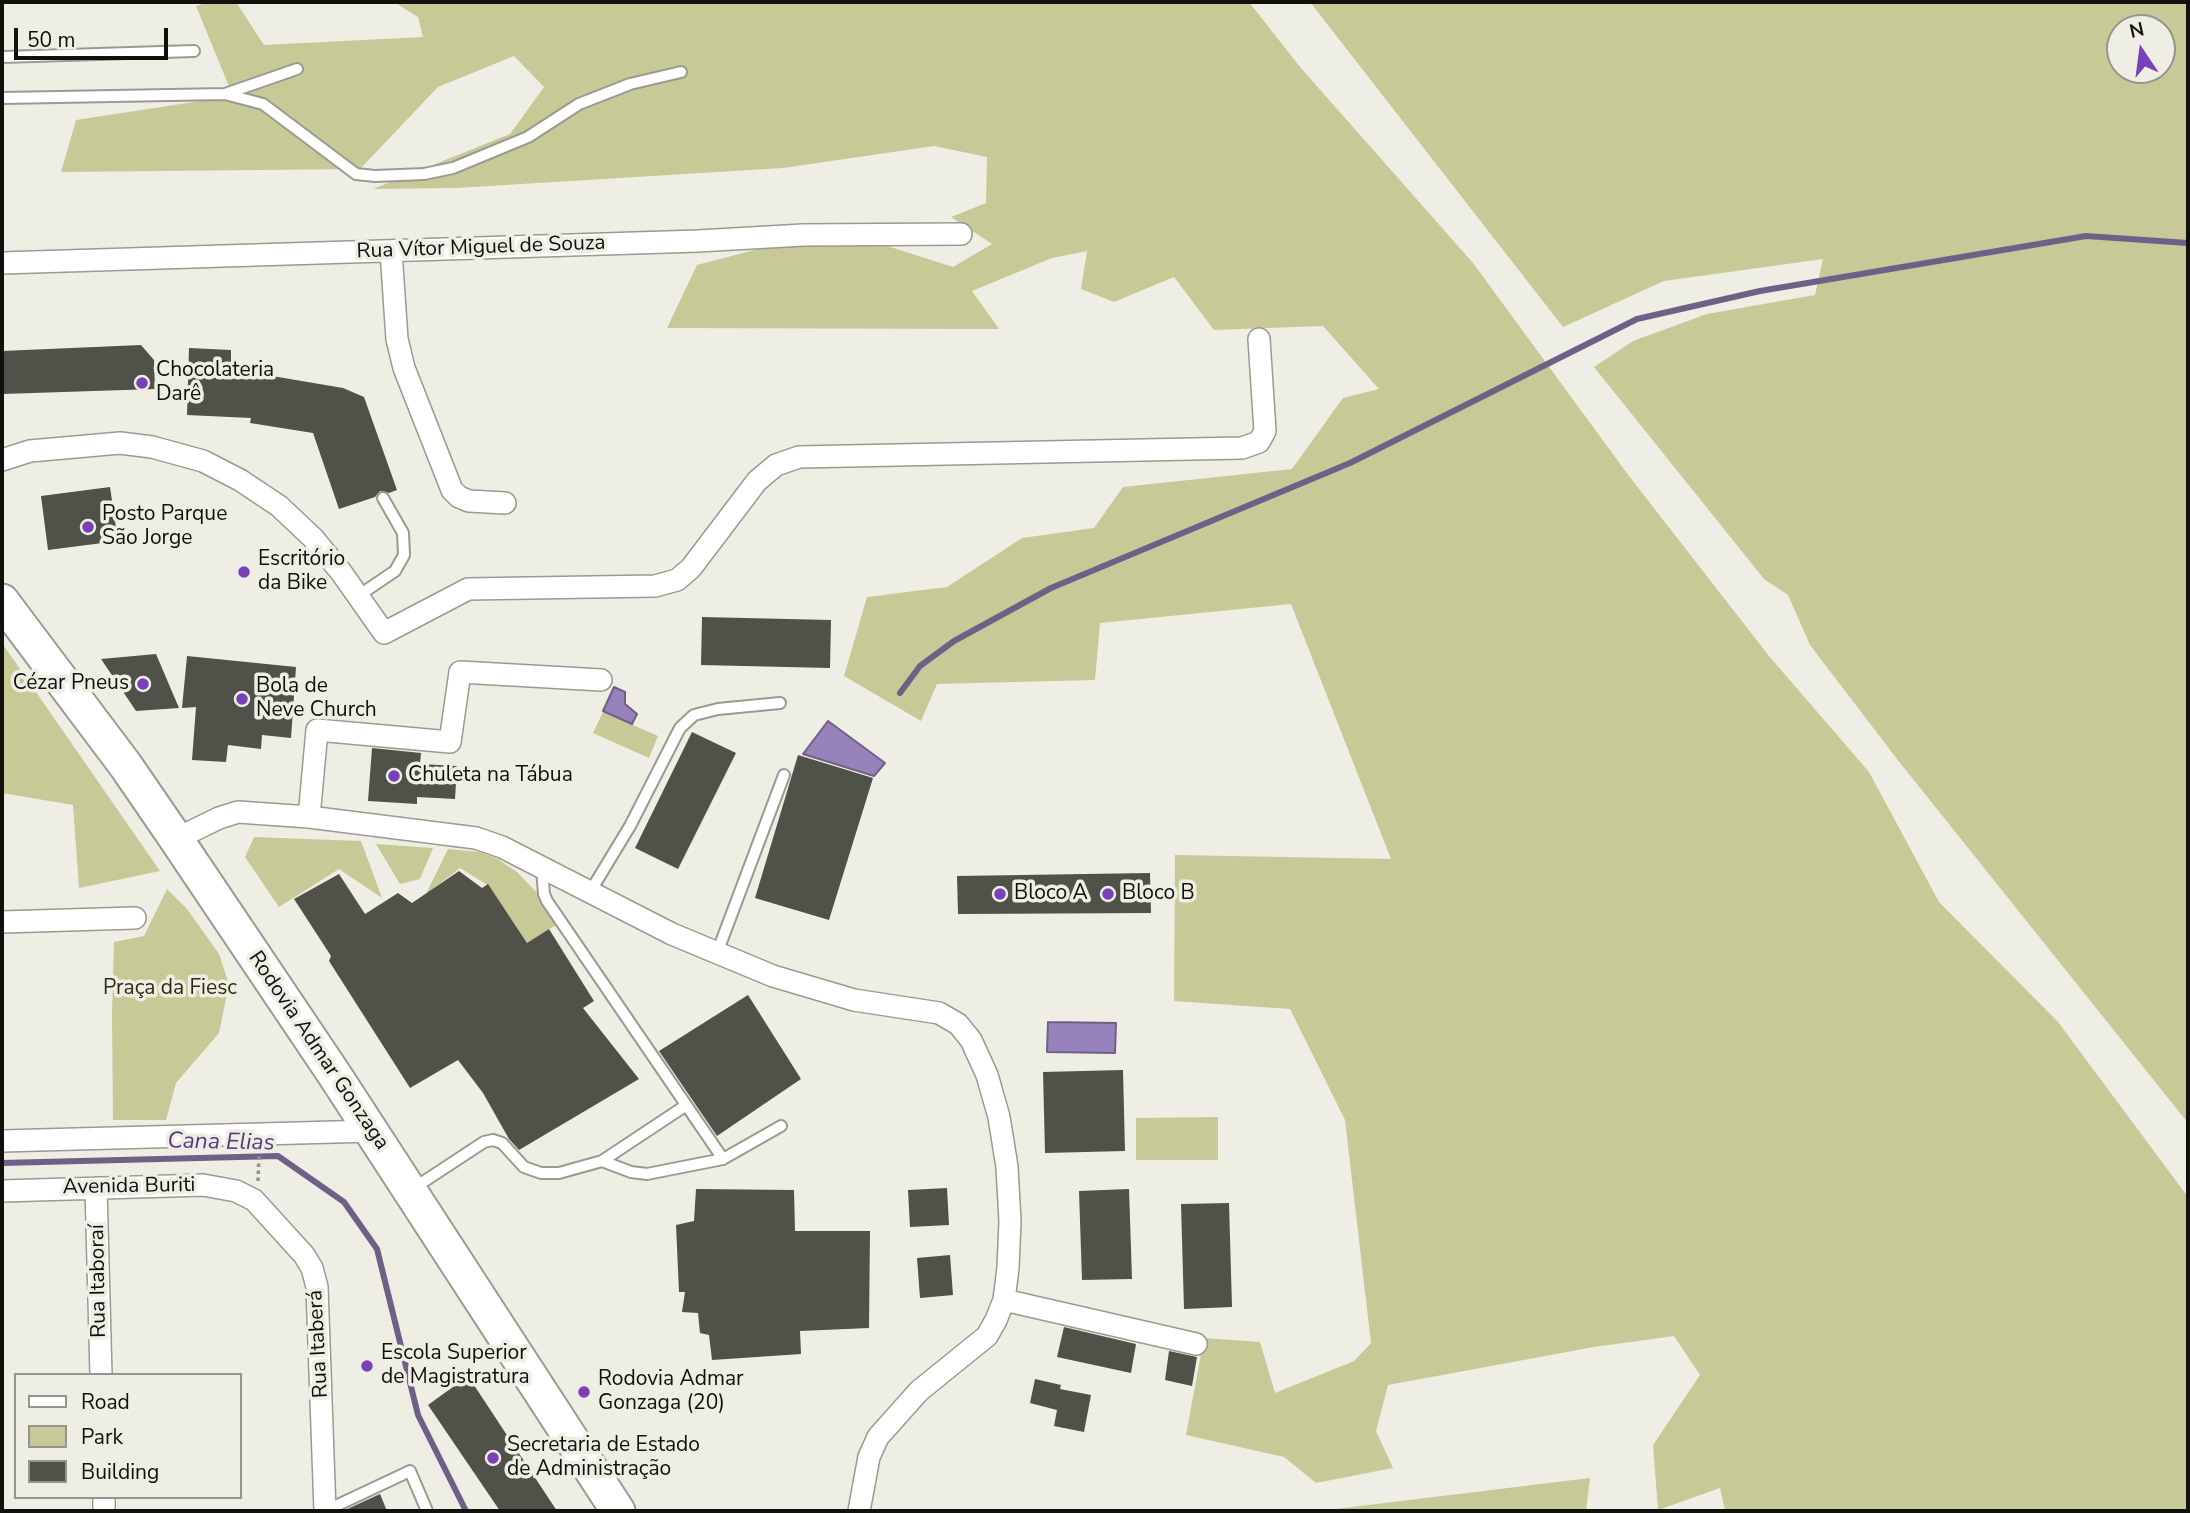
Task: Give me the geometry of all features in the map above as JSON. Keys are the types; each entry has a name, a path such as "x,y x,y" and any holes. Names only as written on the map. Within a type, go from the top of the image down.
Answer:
{"main road":[{"name":"Rodovia Admar Gonzaga","path":"2,601 126,766 176,839 372,1131 618,1511"}],"street":[{"name":"Rua Vítor Miguel de Souza","path":"2,264 803,235 961,234"},
{"path":"391,251 397,339 404,368 452,490 469,501 505,503"},
{"path":"2,460 30,451 120,443 152,447 204,461 240,480 279,506 313,538 384,633 468,589 655,586 677,580 691,568 757,481 776,465 799,457 1242,448 1259,442 1265,431 1259,339"},
{"path":"309,817 317,730 450,742 460,672 601,680"},
{"path":"176,839 238,812 309,817 476,838 502,847 672,934 772,976 854,1000 939,1013 958,1024 971,1040 987,1075 999,1117 1007,1167 1010,1221 1004,1300 987,1336 919,1391 878,1437 869,1457 859,1511"},
{"path":"2,922 135,918"},
{"path":"2,1142 372,1131"},
{"name":"Avenida Buriti","path":"2,1191 203,1185 236,1191 254,1200"},
{"name":"Rua Itaboraí","path":"96,1188 101,1373"},
{"name":"Rua Itaberá","path":"254,1200 304,1255 312,1268 317,1287 325,1511"},
{"path":"1004,1300 1196,1345"}],"lane":[{"path":"2,57 194,51"},
{"path":"225,94 298,69"},
{"path":"2,98 225,94 263,104 356,174 375,176 424,174 453,168 528,137 579,104 630,84 681,72"},
{"path":"358,596 395,571 404,555 403,533 383,498"},
{"path":"590,892 630,826 680,728 695,715 718,709 780,703"},
{"path":"717,953 783,775"},
{"path":"542,868 547,901 723,1159"},
{"path":"410,1190 484,1142 493,1140 502,1143 524,1167 541,1173 559,1173 602,1161 685,1106"},
{"path":"602,1161 631,1172 647,1174 723,1159 781,1126"},
{"path":"325,1511 411,1471 427,1511"}],"path":[{"path":"258,1149 260,1174"}],"green space":[{"path":"209,2 236,2 264,45 423,37 418,17 394,2 1249,2 1300,67 1473,263 1629,476 1769,656 1869,772 1939,902 2058,1022 2188,1197 2188,1511 1725,1511 1720,1488 1658,1510 1653,1445 1700,1375 1674,1336 1594,1347 1388,1385 1376,1431 1393,1468 1316,1483 1284,1457 1186,1435 1204,1338 1260,1342 1275,1393 1354,1361 1371,1343 1345,1120 1290,1009 1174,1001 1175,855 1391,859 1291,604 1100,623 1095,680 937,684 921,721 844,676 867,597 947,587 1022,538 1094,528 1123,487 1292,469 1343,398 1379,389 1323,326 1214,330 1174,277 1114,302 1081,289 1087,251 1052,258 972,291 999,329 667,328 697,265 785,242 881,244 953,267 992,244 951,217 986,203 987,157 934,146 783,168 456,188 373,189 510,134 544,87 514,56 438,87 360,169 61,172 76,120 233,96 196,6"},
{"path":"1310,2 2188,2 2188,1123 1897,759 1810,645 1788,595 1764,579 1594,367 1633,341 1707,314 1815,295 1823,259 1664,281 1563,327"},
{"path":"2,643 160,871 79,888 73,805 2,793"},
{"path":"603,712 658,736 649,758 593,733"},
{"path":"254,837 361,841 382,898 339,869 279,907 245,857"},
{"path":"376,844 433,848 420,879 400,884"},
{"path":"448,849 479,852 496,858 517,872 543,899 559,923 527,943 489,886 460,868 426,894"},
{"name":"Praça da Fiesc","path":"167,889 187,909 219,954 229,984 219,1033 176,1083 166,1120 113,1120 114,942 144,936"},
{"path":"1218,1117 1218,1160 1136,1160 1136,1118"},
{"path":"1590,1478 1586,1511 1319,1511"}],"shaded area":[{"path":"614,687 625,692 625,704 637,714 632,724 603,711"},
{"path":"828,721 885,763 874,776 803,754"},
{"path":"1048,1022 1116,1023 1115,1053 1047,1052"}],"building":[{"path":"141,345 154,360 155,389 2,394 2,351"},
{"path":"189,348 231,350 231,369 343,388 364,397 397,490 389,493 380,491 375,497 339,509 313,433 250,423 251,418 187,415"},
{"path":"110,487 118,541 48,550 41,496"},
{"path":"702,617 831,620 830,668 701,665"},
{"name":"Cézar Pneus","path":"156,654 179,708 136,711 101,659"},
{"name":"Bola de Neve Church","path":"187,656 296,667 291,738 262,735 261,749 228,745 226,762 192,760 196,707 182,708"},
{"path":"692,732 736,753 678,869 635,848"},
{"name":"Chuleta na Tábua","path":"372,748 421,753 420,764 457,766 455,799 417,797 417,804 368,801"},
{"path":"798,755 873,778 829,920 755,898"},
{"path":"459,871 482,888 488,884 527,943 549,929 594,1001 583,1008 639,1079 519,1150 509,1139 483,1093 458,1060 410,1088 329,961 331,956 294,899 339,874 365,914 398,893 412,903"},
{"path":"1150,873 1151,913 958,914 957,876"},
{"path":"748,995 801,1079 717,1136 659,1051"},
{"path":"1123,1070 1125,1151 1045,1153 1043,1072"},
{"path":"947,1188 949,1225 910,1227 908,1190"},
{"path":"696,1189 794,1190 795,1231 870,1231 869,1328 800,1331 801,1354 712,1360 709,1335 700,1333 698,1313 682,1312 685,1292 679,1292 676,1225 694,1221"},
{"path":"1129,1189 1132,1279 1082,1280 1079,1191"},
{"path":"1229,1203 1232,1307 1184,1309 1181,1204"},
{"path":"950,1255 953,1295 920,1298 917,1258"},
{"path":"1064,1327 1136,1344 1131,1373 1057,1357"},
{"path":"1169,1351 1197,1357 1192,1386 1165,1380"},
{"name":"Secretaria de Estado de Administração","path":"468,1376 557,1511 500,1511 428,1405"},
{"path":"1035,1379 1061,1385 1060,1389 1091,1395 1084,1432 1054,1426 1057,1410 1030,1403"},
{"path":"380,1494 387,1511 343,1511"}],"waterway":[{"path":"900,693 920,666 954,641 1051,588 1350,463 1637,319 1760,291 2086,236 2188,243"},
{"name":"Cana Elias","path":"2,1163 278,1156 344,1202 377,1249 418,1415 466,1511"}],"place":[{"name":"Chocolateria Darê","path":"142,383"},
{"name":"Posto Parque São Jorge","path":"88,527"},
{"name":"Escritório da Bike","path":"244,572"},
{"name":"Cézar Pneus","path":"143,684"},
{"name":"Bola de Neve Church","path":"242,699"},
{"name":"Chuleta na Tábua","path":"394,776"},
{"name":"Bloco A","path":"1000,894"},
{"name":"Bloco B","path":"1108,894"},
{"name":"Escola Superior de Magistratura","path":"367,1366"},
{"name":"Rodovia Admar Gonzaga (20)","path":"584,1392"},
{"name":"Secretaria de Estado de Administração","path":"493,1458"}]}
